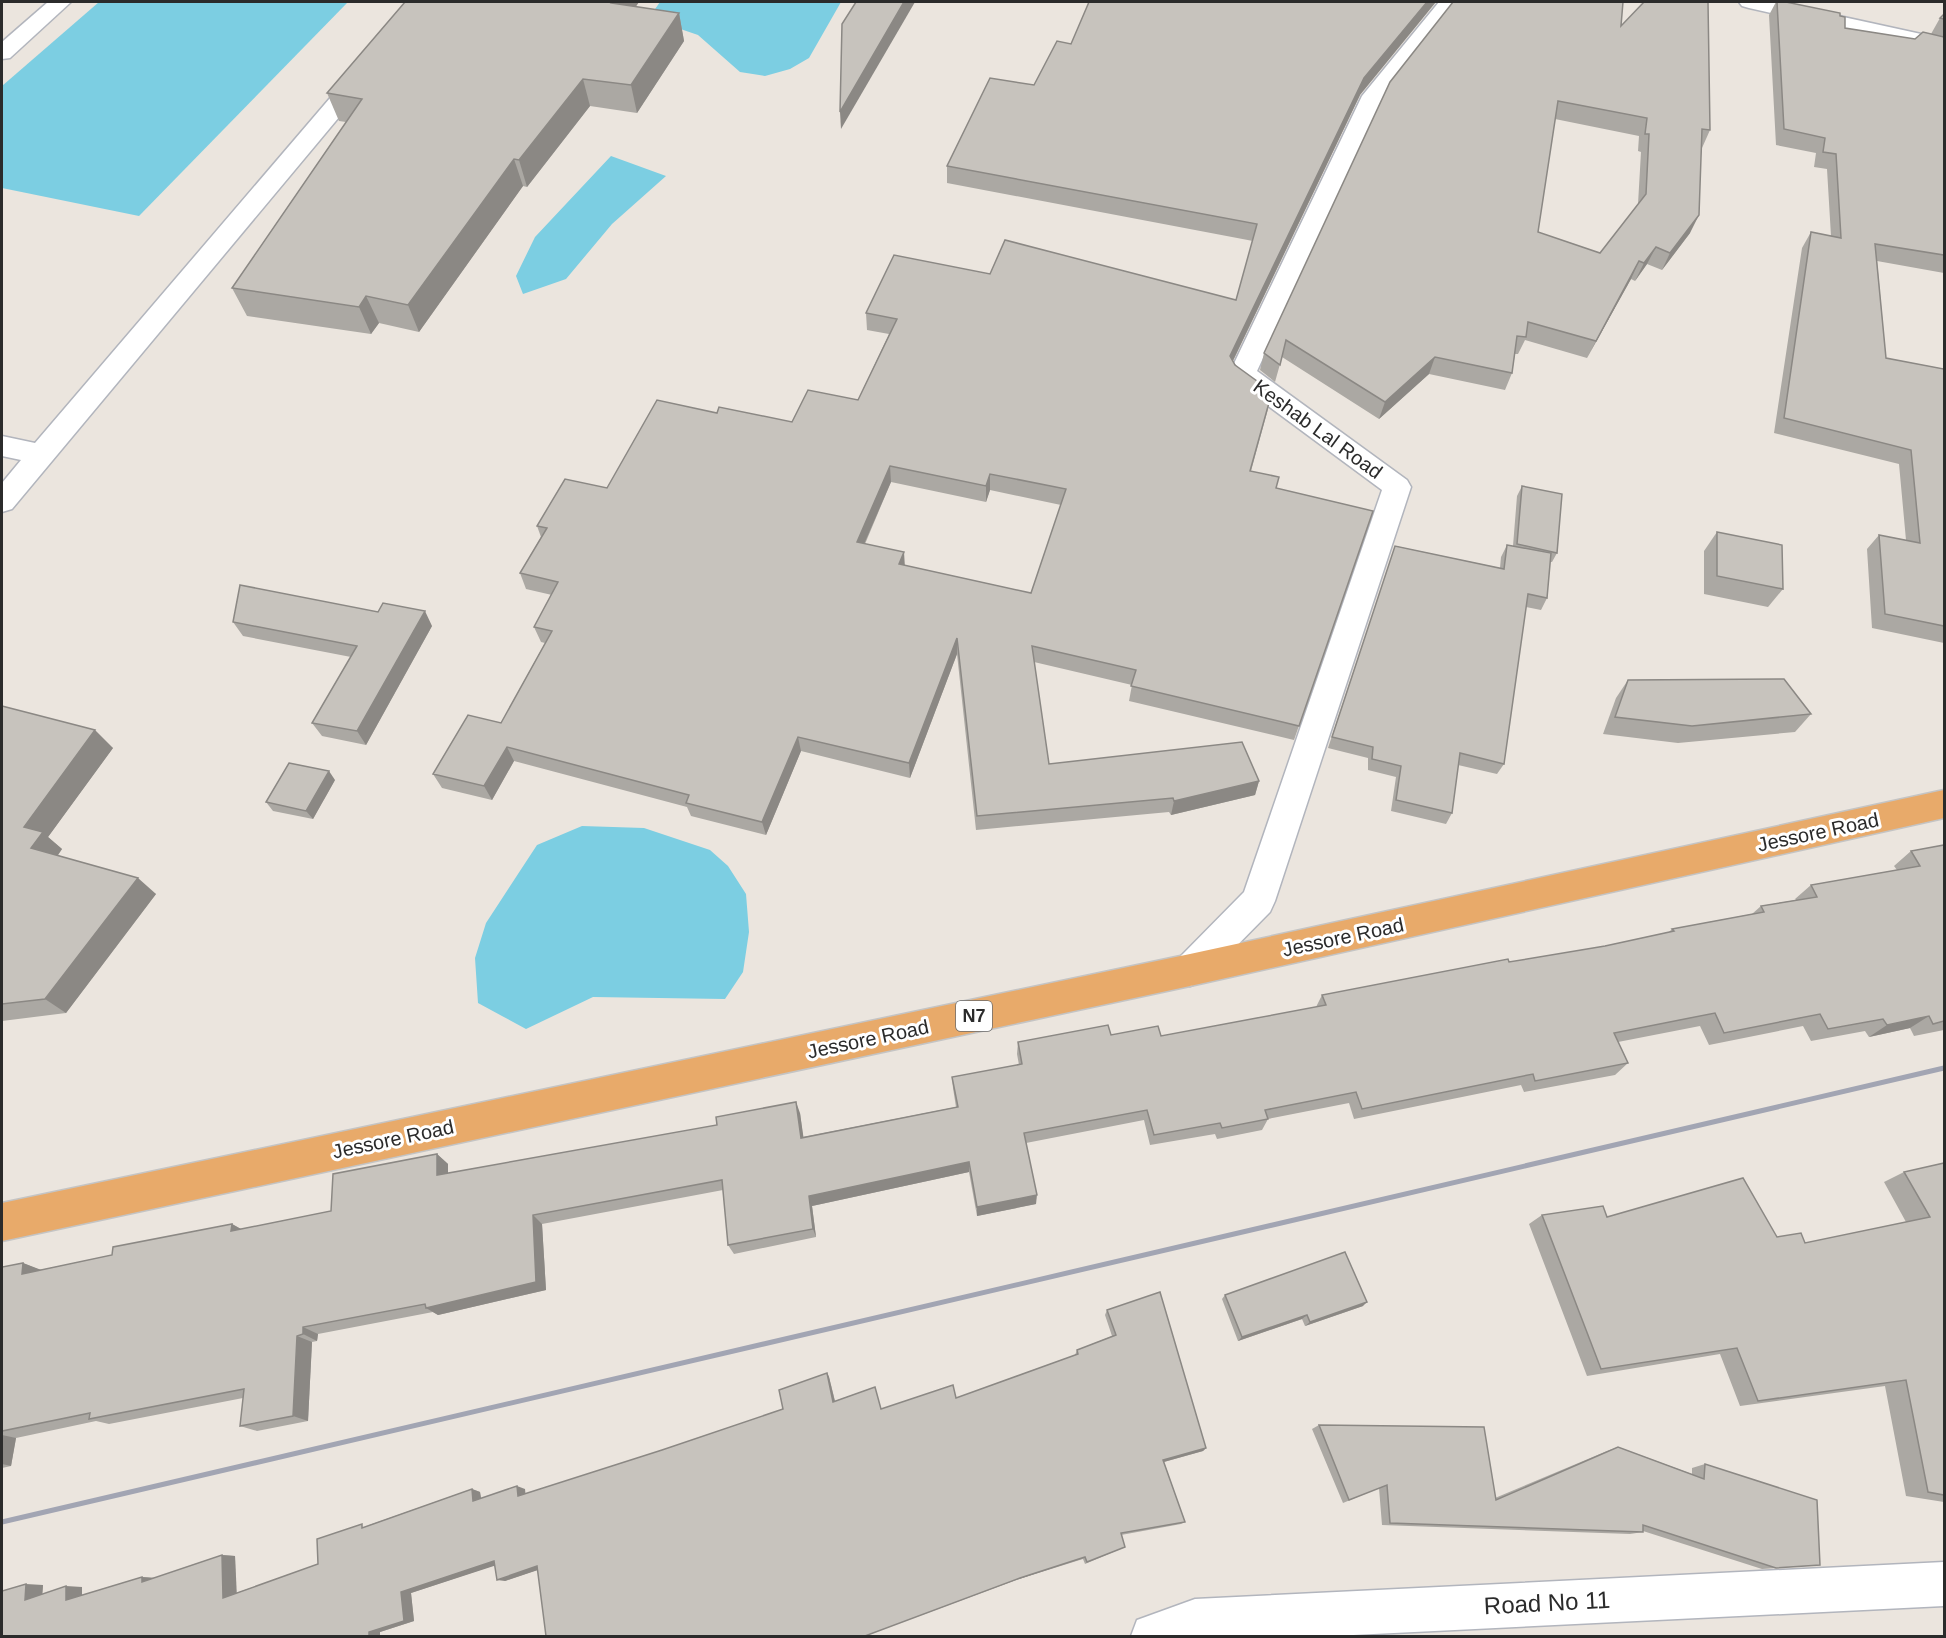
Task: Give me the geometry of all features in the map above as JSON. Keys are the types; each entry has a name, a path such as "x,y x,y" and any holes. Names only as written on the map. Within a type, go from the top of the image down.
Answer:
{"highway":[{"name":"Jessore Road","path":"2,1222 1190,970 1944,804"}],"street":[{"path":"2,53 60,2"},
{"name":"Keshab Lal Road","path":"1190,970 1258,901 1397,487 1242,374 1372,96 1450,2"},
{"path":"1749,2 1944,46"},
{"path":"2,502 378,56"},
{"path":"2,446 41,454"},
{"name":"Road No 11","path":"1153,1636 1195,1621 1944,1584"}],"water":[{"path":"99,2 348,2 139,216 2,188 2,86"},
{"path":"660,2 841,2 809,58 790,69 765,76 740,72 698,35 660,22 653,12"},
{"path":"611,156 666,176 612,224 566,279 523,294 516,276 535,237"},
{"path":"582,826 644,828 710,850 728,866 746,894 749,932 743,972 725,999 593,997 526,1029 478,1003 475,958 486,923 537,845"}],"building":[{"path":"405,2 614,2 612,3 679,13 631,85 583,79 519,160 514,159 408,305 366,296 359,307 232,288 362,99 327,93"},
{"path":"856,2 904,2 840,112 842,24"},
{"path":"1089,2 1427,2 1364,78 1230,356 1235,365 1272,392 1250,471 1279,477 1276,488 1373,511 1299,726 1131,686 1136,670 1032,646 1049,764 1242,742 1259,781 1174,801 1173,798 977,816 957,638 909,763 798,737 762,822 686,803 689,795 507,747 484,786 433,774 468,715 501,723 552,631 534,627 558,582 520,573 547,528 537,526 565,479 607,488 657,400 717,413 719,407 792,422 808,390 858,400 897,319 866,313 894,255 990,274 1005,240 1236,300 1257,224 947,166 990,78 1034,85 1057,41 1071,44","holes":["890,466 986,486 990,474 1066,489 1031,593 899,564 904,552 857,542"]},
{"path":"1453,2 1623,2 1621,26 1644,2 1708,2 1710,130 1702,129 1699,215 1670,253 1656,247 1644,263 1639,261 1596,341 1528,322 1526,337 1517,336 1512,373 1435,357 1385,402 1286,340 1280,365 1264,353 1390,82","holes":["1558,101 1647,118 1645,134 1649,134 1646,194 1600,253 1538,232"]},
{"path":"1777,2 1840,13 1840,16 1845,17 1845,28 1915,39 1923,32 1944,37 1944,255 1875,244 1886,358 1944,369 1944,626 1885,614 1879,535 1920,543 1911,450 1784,418 1811,232 1841,238 1836,154 1823,152 1825,138 1784,129"},
{"path":"1522,486 1562,494 1557,553 1517,544"},
{"path":"1717,532 1782,545 1783,589 1717,576"},
{"path":"1507,545 1551,553 1547,598 1528,594 1504,764 1460,753 1452,813 1396,800 1401,766 1372,759 1373,747 1332,737 1395,546 1504,569"},
{"path":"240,585 378,612 383,603 425,611 357,731 312,723 357,646 233,622"},
{"path":"1784,679 1811,714 1692,726 1615,717 1628,680"},
{"path":"2,706 95,730 24,827 43,832 31,848 138,878 45,999 2,1004"},
{"path":"289,763 329,771 306,811 266,802"},
{"path":"1944,845 1944,1021 1933,1024 1929,1016 1887,1025 1883,1019 1828,1029 1820,1014 1724,1033 1715,1013 1614,1033 1628,1063 1535,1081 1533,1074 1362,1109 1356,1092 1265,1110 1268,1119 1222,1128 1220,1123 1154,1135 1147,1110 1024,1133 1037,1195 977,1207 969,1162 809,1196 813,1229 728,1245 722,1180 533,1215 536,1282 426,1308 425,1304 303,1327 303,1334 297,1336 293,1416 240,1426 244,1389 89,1419 90,1413 2,1431 2,1267 23,1263 22,1274 112,1255 113,1247 232,1224 231,1231 331,1211 333,1174 437,1154 437,1175 717,1125 716,1117 796,1102 801,1138 958,1107 952,1077 1022,1064 1018,1042 1108,1025 1111,1035 1158,1026 1161,1036 1326,1005 1322,995 1508,959 1509,962 1605,946 1674,931 1672,929 1764,912 1761,906 1817,897 1811,885 1920,866 1911,851"},
{"path":"1944,1163 1944,1495 1928,1492 1906,1380 1758,1401 1737,1348 1601,1369 1542,1215 1603,1206 1607,1217 1743,1178 1777,1237 1801,1233 1805,1243 1930,1217 1904,1172"},
{"path":"1345,1252 1367,1302 1310,1322 1307,1315 1242,1337 1225,1295"},
{"path":"1160,1292 1206,1448 1163,1460 1185,1522 1121,1533 1125,1547 1087,1562 1085,1557 1020,1578 865,1636 546,1636 537,1566 497,1580 494,1561 401,1592 404,1621 369,1632 369,1636 2,1636 2,1591 26,1584 25,1600 66,1586 66,1600 142,1577 142,1582 222,1555 223,1598 318,1564 317,1539 362,1524 362,1528 472,1489 473,1501 517,1486 518,1496 662,1450 783,1409 779,1390 827,1373 833,1402 875,1387 881,1409 953,1385 956,1398 1078,1354 1077,1350 1116,1335 1107,1310"},
{"path":"1319,1425 1484,1427 1496,1500 1618,1447 1704,1479 1705,1464 1817,1500 1820,1565 1776,1568 1643,1525 1643,1532 1390,1523 1387,1485 1349,1500"}],"railway":[{"path":"2,1522 1944,1068"}]}
